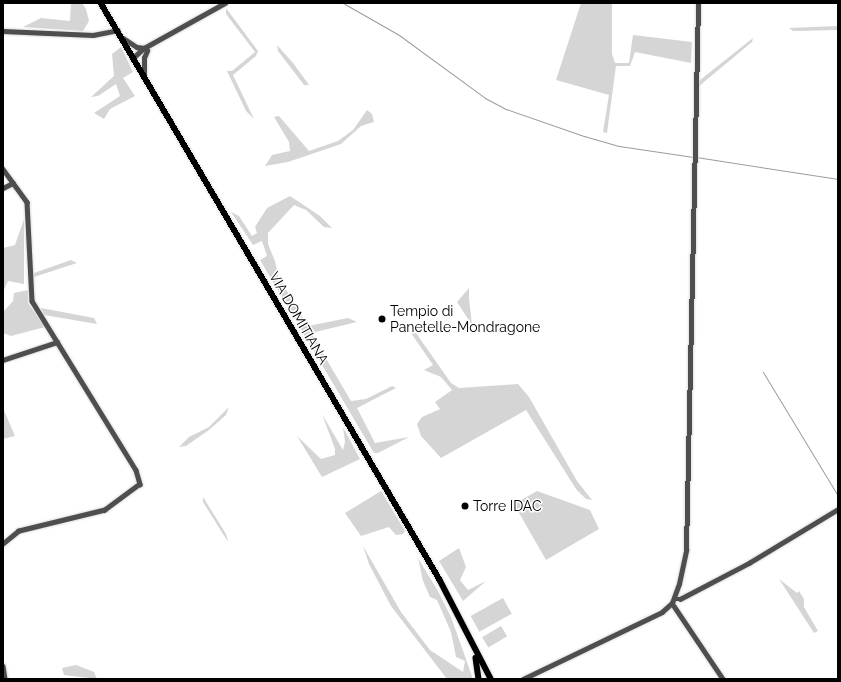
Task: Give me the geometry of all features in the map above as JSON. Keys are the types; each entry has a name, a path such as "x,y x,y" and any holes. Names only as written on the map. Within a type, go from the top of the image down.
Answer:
{"main road":[{"name":"VIA DOMITIANA","path":"102,3 440,580 473,648 491,679"},
{"name":"VIA DOMITIANA","path":"473,648 479,679"}],"street":[{"path":"134,57 225,3"},
{"path":"698,3 686,550 674,601 723,679"},
{"path":"3,31 93,35 118,30"},
{"path":"122,37 129,43 146,49"},
{"path":"144,74 144,58 146,49"},
{"path":"3,168 27,202 32,301 136,470 140,484 105,510 19,531 3,544"},
{"path":"3,188 13,183"},
{"path":"3,360 57,342"},
{"path":"523,679 646,620 674,601 749,563 838,509"},
{"path":"3,666 5,679"}],"shaded area":[{"path":"71,3 82,3 86,9 89,21 83,31 23,27 41,18 70,21"},
{"path":"581,3 612,3 612,54 615,63 629,63 633,35 692,42 691,63 635,52 630,66 616,66 607,133 603,132 609,95 556,80"},
{"path":"226,8 258,51 256,56 233,75 254,119 246,111 227,71 232,71 255,52 226,14"},
{"path":"838,26 838,30 793,31 789,28"},
{"path":"753,38 752,42 698,87 700,80"},
{"path":"277,45 293,63 309,85 304,85 278,51"},
{"path":"121,47 133,72 123,78 135,96 110,109 104,119 94,113 120,96 116,84 98,96 91,97 114,76 112,54"},
{"path":"367,110 372,114 374,122 361,126 341,144 288,162 265,166 272,155 290,151 289,142 274,117 279,116 309,151 338,141 353,130"},
{"path":"290,196 320,216 332,228 324,227 306,210 294,205 268,233 268,244 275,261 278,276 308,326 348,318 357,322 311,333 351,401 366,399 392,386 396,388 357,408 375,443 409,437 378,453 374,453 260,260 267,256 262,241 253,245 231,212 239,216 252,236 257,233 255,227 267,208"},
{"path":"24,219 24,284 8,281 3,292 3,248 15,245"},
{"path":"71,260 77,263 34,277 34,273"},
{"path":"469,288 469,298 472,325 457,302"},
{"path":"28,290 28,303 45,327 11,336 3,333 3,312 13,301 14,293"},
{"path":"41,308 94,318 97,324 44,315"},
{"path":"411,333 416,333 451,383 459,388 518,384 529,397 577,481 592,500 586,499 576,489 526,410 441,458 421,436 417,424 422,417 440,409 435,402 452,390 441,377 424,370 433,365"},
{"path":"229,407 226,415 209,430 186,446 179,447 189,437 209,427"},
{"path":"3,408 15,436 3,439"},
{"path":"322,414 343,450 345,442 343,427 360,459 322,477 297,436 321,459 335,455 335,449"},
{"path":"381,491 405,531 403,534 396,535 389,527 361,536 345,513"},
{"path":"537,491 590,510 599,529 546,560 514,504"},
{"path":"203,497 226,534 228,542 203,502"},
{"path":"363,546 401,612 430,650 463,672 465,661 456,657 451,632 437,600 430,597 423,581 418,558 438,591 451,617 473,679 447,679 391,606 369,564"},
{"path":"459,548 466,567 460,580 468,590 486,581 463,601 439,561"},
{"path":"779,579 797,593 799,591 804,599 804,607 818,631 814,633"},
{"path":"503,598 512,614 479,632 471,616"},
{"path":"501,626 507,636 488,648 482,637"},
{"path":"76,665 94,672 97,679 64,675 62,668"}],"waterway":[{"path":"343,3 399,35 485,98 506,109 584,136 619,146 693,157"},
{"path":"696,157 838,179"},
{"path":"763,372 838,496"}],"place":[{"name":"Tempio di Panetelle-Mondragone","path":"382,319"},
{"name":"Torre IDAC","path":"465,506"}]}
